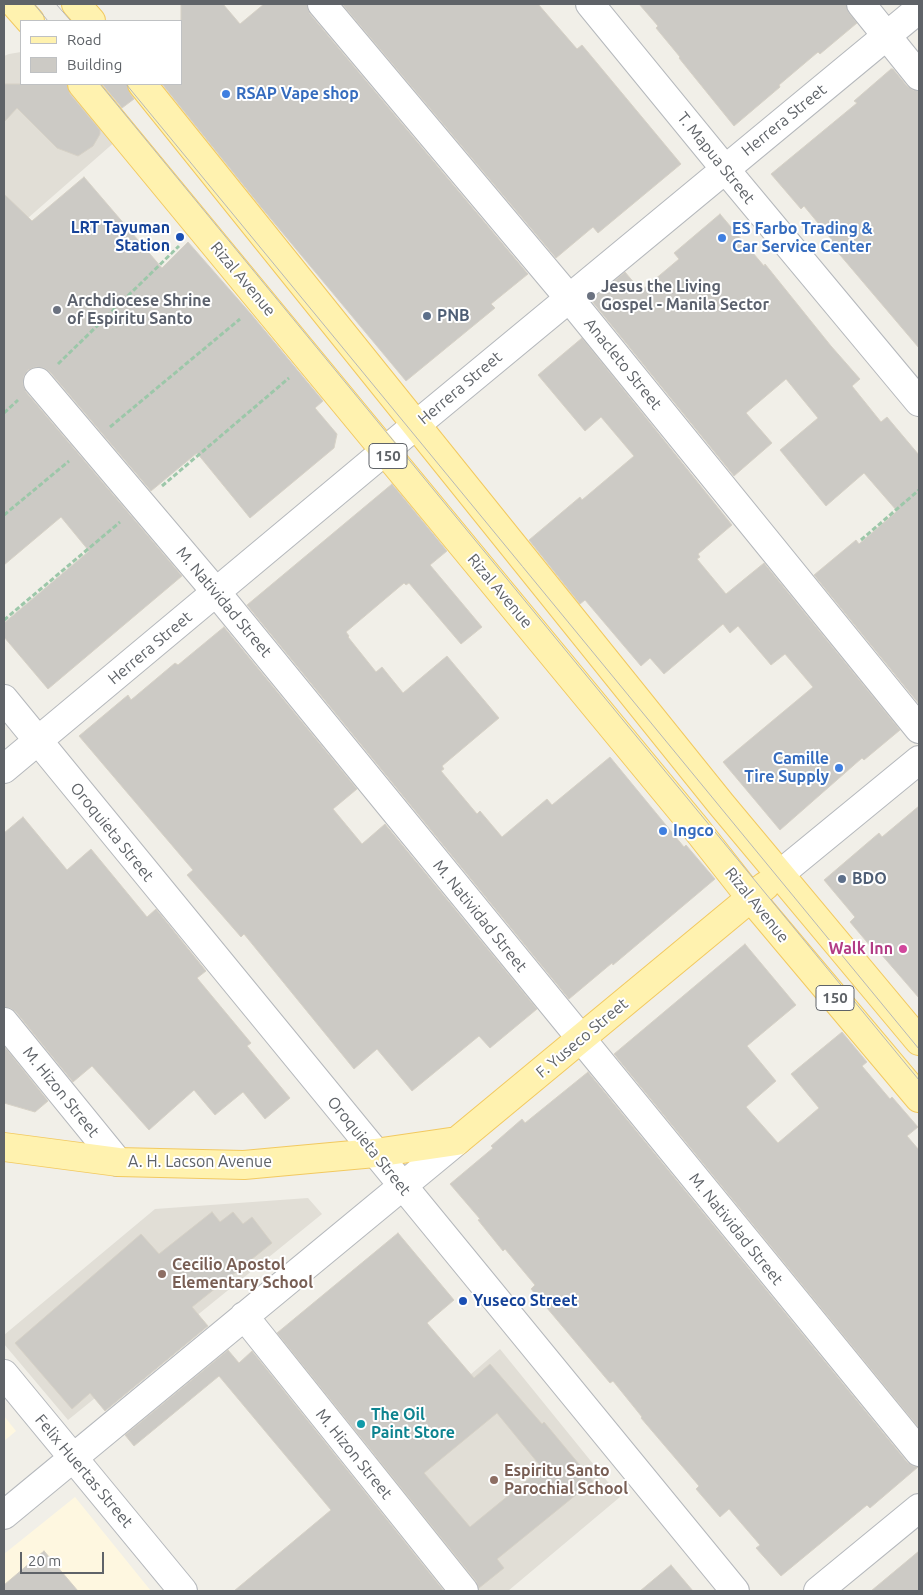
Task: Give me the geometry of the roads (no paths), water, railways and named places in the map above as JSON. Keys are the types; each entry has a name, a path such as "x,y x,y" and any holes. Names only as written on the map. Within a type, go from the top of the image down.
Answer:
{"main road":[{"path":"16,4 29,20"},
{"path":"76,4 90,20"},
{"name":"Rizal Avenue","path":"83,85 695,827 750,897 919,1098"},
{"name":"150","path":"143,85 721,804 919,1041"},
{"name":"F. Yuseco Street","path":"457,1141 780,874"},
{"name":"A. H. Lacson Avenue","path":"4,1147 118,1162 244,1165 375,1153 457,1141"}],"street":[{"name":"Anacleto Street","path":"322,4 569,298 919,729"},
{"name":"T. Mapua Street","path":"590,4 919,402"},
{"path":"861,4 919,76"},
{"name":"Herrera Street","path":"4,769 416,424 919,9"},
{"name":"M. Natividad Street","path":"38,382 216,592 919,1452"},
{"name":"Oroquieta Street","path":"4,699 734,1591"},
{"name":"F. Yuseco Street","path":"780,874 919,760"},
{"name":"M. Hizon Street","path":"4,1022 118,1162"},
{"name":"F. Yuseco Street","path":"4,1515 457,1141"},
{"name":"M. Hizon Street","path":"244,1316 464,1591"},
{"name":"Felix Huertas Street","path":"4,1374 184,1591"},
{"path":"818,1591 919,1508"}],"tram line":[{"path":"34,4 47,20"},
{"path":"56,4 70,20"},
{"path":"101,85 919,1080"},
{"path":"127,85 919,1049"}],"place":[{"name":"RSAP Vape shop","path":"226,94"},
{"name":"LRT Tayuman Station","path":"180,237"},
{"name":"ES Farbo Trading & Car Service Center","path":"722,238"},
{"name":"Jesus the Living Gospel - Manila Sector","path":"591,296"},
{"name":"Archdiocese Shrine of Espiritu Santo","path":"57,310"},
{"name":"PNB","path":"427,316"},
{"name":"Camille Tire Supply","path":"839,768"},
{"name":"Ingco","path":"663,831"},
{"name":"BDO","path":"842,879"},
{"name":"Walk Inn","path":"903,949"},
{"name":"Cecilio Apostol Elementary School","path":"162,1274"},
{"name":"Yuseco Street","path":"463,1301"},
{"name":"The Oil Paint Store","path":"361,1424"},
{"name":"Espiritu Santo Parochial School","path":"494,1480"}]}
